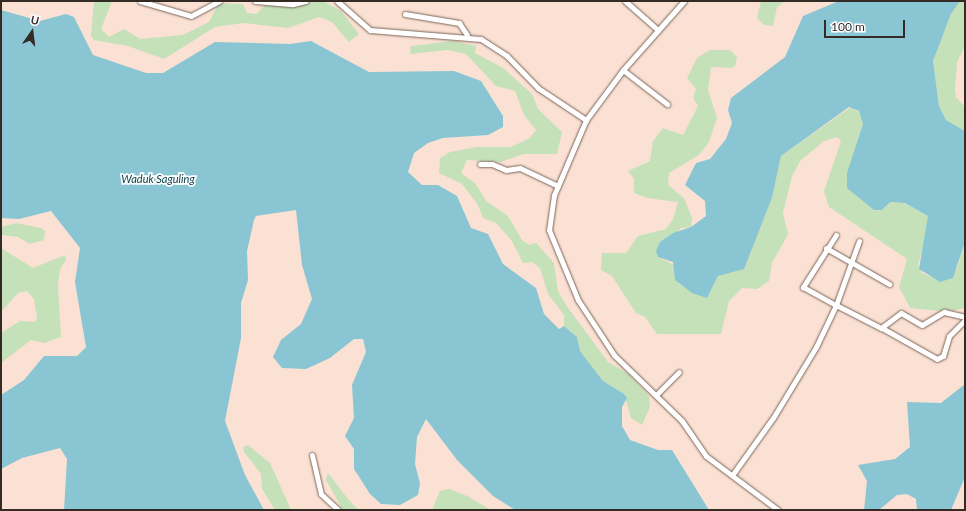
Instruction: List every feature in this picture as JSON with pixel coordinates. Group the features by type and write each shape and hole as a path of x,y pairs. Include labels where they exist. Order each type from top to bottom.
{"street":[{"path":"140,1 191,16 218,1"},
{"path":"255,1 297,4 306,1"},
{"path":"337,1 370,30 467,35 481,39 507,56 538,88 586,120"},
{"path":"625,1 658,30"},
{"path":"684,1 623,70 586,120 558,186 549,230 578,300 614,355 657,394 688,428 706,456 733,474 778,510"},
{"path":"405,14 459,23 467,35"},
{"path":"623,70 667,104"},
{"path":"480,164 492,164 506,170 520,168 558,186"},
{"path":"836,235 826,248 803,287 882,328 937,359 943,356 949,336 964,316 944,312 922,325 901,314 882,328"},
{"path":"733,474 773,418 816,348 836,305 850,261 859,241"},
{"path":"826,248 889,284"},
{"path":"657,394 678,372"},
{"path":"312,455 321,494 338,510"}],"green space":[{"path":"94,1 112,1 101,29 109,37 124,29 140,39 183,35 209,22 219,3 243,4 247,13 256,14 265,5 291,7 312,1 323,1 341,11 359,34 349,42 332,22 319,17 288,28 244,23 215,27 164,59 128,46 94,40 91,36"},
{"path":"761,1 785,1 777,7 773,26 764,25 757,18"},
{"path":"960,1 965,1 965,46 957,62 955,89 956,97 965,107 965,131 946,120 939,106 933,61 951,14"},
{"path":"453,41 476,46 475,53 503,68 532,94 538,109 562,132 557,154 524,154 501,162 467,160 461,173 476,184 486,201 508,216 522,240 529,245 536,243 554,263 558,291 566,305 608,362 627,373 649,396 650,407 642,425 631,418 624,394 603,381 580,351 577,337 564,326 564,315 548,294 540,268 532,262 523,263 512,241 496,223 483,218 478,205 462,184 439,173 440,158 450,152 476,147 511,147 530,138 536,130 524,115 515,91 496,86 466,54 448,50 410,54 411,46"},
{"path":"710,50 730,50 737,57 735,66 731,68 711,67 708,90 717,118 709,142 699,155 669,173 668,185 684,198 692,218 691,227 681,228 658,257 676,266 679,284 707,298 718,276 744,268 772,198 781,156 851,107 860,113 863,124 858,144 859,198 879,211 890,202 905,203 928,216 927,236 918,264 922,273 936,279 957,269 965,242 964,308 949,312 910,308 899,287 907,259 829,207 824,191 841,141 837,137 824,141 800,161 792,176 783,213 788,234 772,263 769,281 757,289 742,288 729,301 721,334 657,334 645,317 636,313 612,276 601,270 602,253 626,253 638,236 666,229 673,219 678,202 647,198 634,193 634,179 628,171 650,161 653,141 663,128 683,135 698,106 693,98 696,89 687,78 697,58"},
{"path":"16,223 41,228 45,231 44,240 30,244 18,237 1,235 1,227"},
{"path":"1,248 33,268 65,255 66,260 60,269 58,285 61,337 44,343 31,340 1,363 1,333 20,321 35,322 37,318 34,299 27,291 18,293 1,312"},
{"path":"248,445 270,463 291,510 275,510 262,489 261,474 244,452 243,447"},
{"path":"328,473 348,499 359,510 343,510 326,480"},
{"path":"449,489 467,496 491,510 432,510 440,491"}],"water":[{"path":"839,1 960,1 951,14 933,61 939,106 946,120 965,131 965,242 953,278 940,282 919,269 928,216 905,203 890,202 882,210 874,210 847,188 847,173 863,124 859,111 849,107 781,156 772,198 744,269 718,276 707,298 692,293 675,280 673,262 658,257 656,251 660,242 673,233 691,227 706,216 705,201 685,185 696,163 710,159 726,139 732,123 728,110 731,98 785,57 803,16"},
{"name":"Waduk Saguling","path":"1,10 40,21 66,14 74,17 93,55 146,73 163,73 215,42 290,44 311,41 369,72 454,71 481,81 503,116 503,127 488,135 443,138 428,143 414,153 408,172 422,185 438,185 457,196 471,228 488,234 503,264 536,288 544,314 559,329 564,326 577,337 580,351 603,381 624,394 627,398 622,407 622,426 630,440 658,450 672,450 709,510 515,510 493,496 457,460 426,419 417,437 415,464 420,483 418,495 400,505 381,504 370,494 354,469 354,449 345,436 354,418 352,385 366,352 363,339 354,339 330,358 306,369 282,368 273,357 281,340 301,324 312,299 302,265 296,210 256,216 254,220 247,251 248,280 241,303 241,338 225,421 245,475 264,510 64,510 67,459 60,448 22,458 1,469 1,395 24,380 44,356 77,356 86,347 75,282 80,248 51,211 19,219 1,218"},
{"path":"965,384 965,477 951,510 917,510 916,499 907,494 897,495 879,510 864,510 867,481 858,465 895,459 910,447 907,402 941,403"}]}
